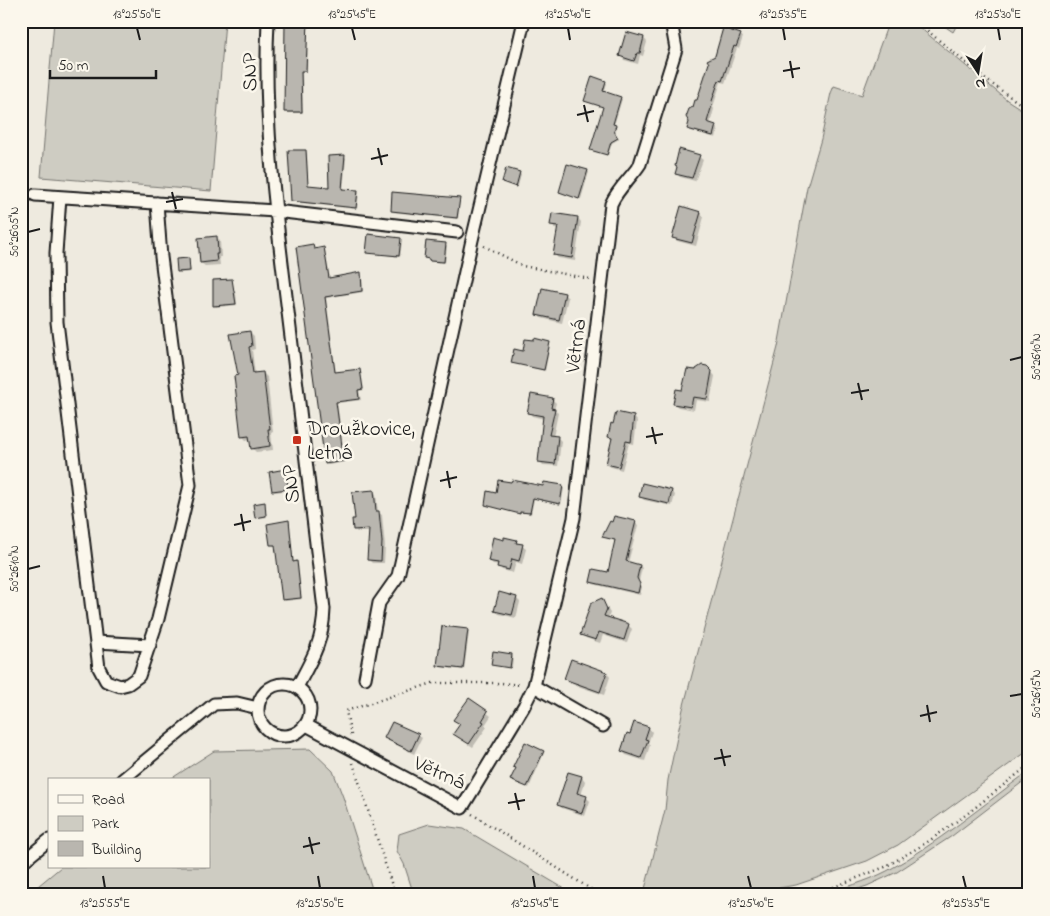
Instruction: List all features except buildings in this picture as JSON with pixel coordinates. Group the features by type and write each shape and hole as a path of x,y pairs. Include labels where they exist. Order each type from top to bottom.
{"street":[{"name":"SNP","path":"268,21 269,110 275,211 324,609 322,636 317,650 297,687"},
{"path":"365,678 379,603 398,576 472,240 524,21"},
{"name":"Větrná","path":"306,726 462,808 524,706 534,686 574,518 611,204 616,192 632,176 640,164 676,50 671,21"},
{"path":"35,195 275,211 457,232"},
{"path":"60,197 56,253 57,322 99,668 101,675 106,681 120,686 128,684 139,676 150,645 158,620 190,485 161,257 157,203"},
{"path":"96,642 150,645"},
{"path":"285,684 297,687 303,692 310,704 310,717 306,726 297,733 288,736 277,736 265,729 260,721 258,708 261,699 267,691 276,686 285,684"},
{"path":"534,686 603,726"},
{"path":"124,778 214,704 237,703 258,708"},
{"path":"21,863 48,841"}],"path":[{"path":"916,21 985,79 1029,110"},
{"path":"472,240 523,266 601,282"},
{"path":"395,895 353,766 354,750 346,711 433,683 501,683 534,686"},
{"path":"804,895 834,887 886,867 926,843 967,814 1029,765"},
{"path":"462,808 600,895"}],"green space":[{"path":"54,21 225,21 211,191 41,177"},
{"path":"889,21 911,21 1007,100 1029,114 1029,750 898,845 867,861 796,885 739,895 659,895 649,893 645,889 665,810 668,780 683,709 778,347 807,187 821,139 831,93 834,86 862,95"},
{"path":"937,21 959,21 953,32"},
{"path":"310,749 333,771 374,895 27,895 60,868 210,868 210,778 172,778 214,751"},
{"path":"1029,771 1029,777 952,836 897,872 867,886 840,895 821,895 871,878 906,860 942,836"},
{"path":"429,824 464,829 575,895 414,895 404,864 397,851 399,834"}],"place":[{"name":"Droužkovice, Letná","path":"297,440"}]}
